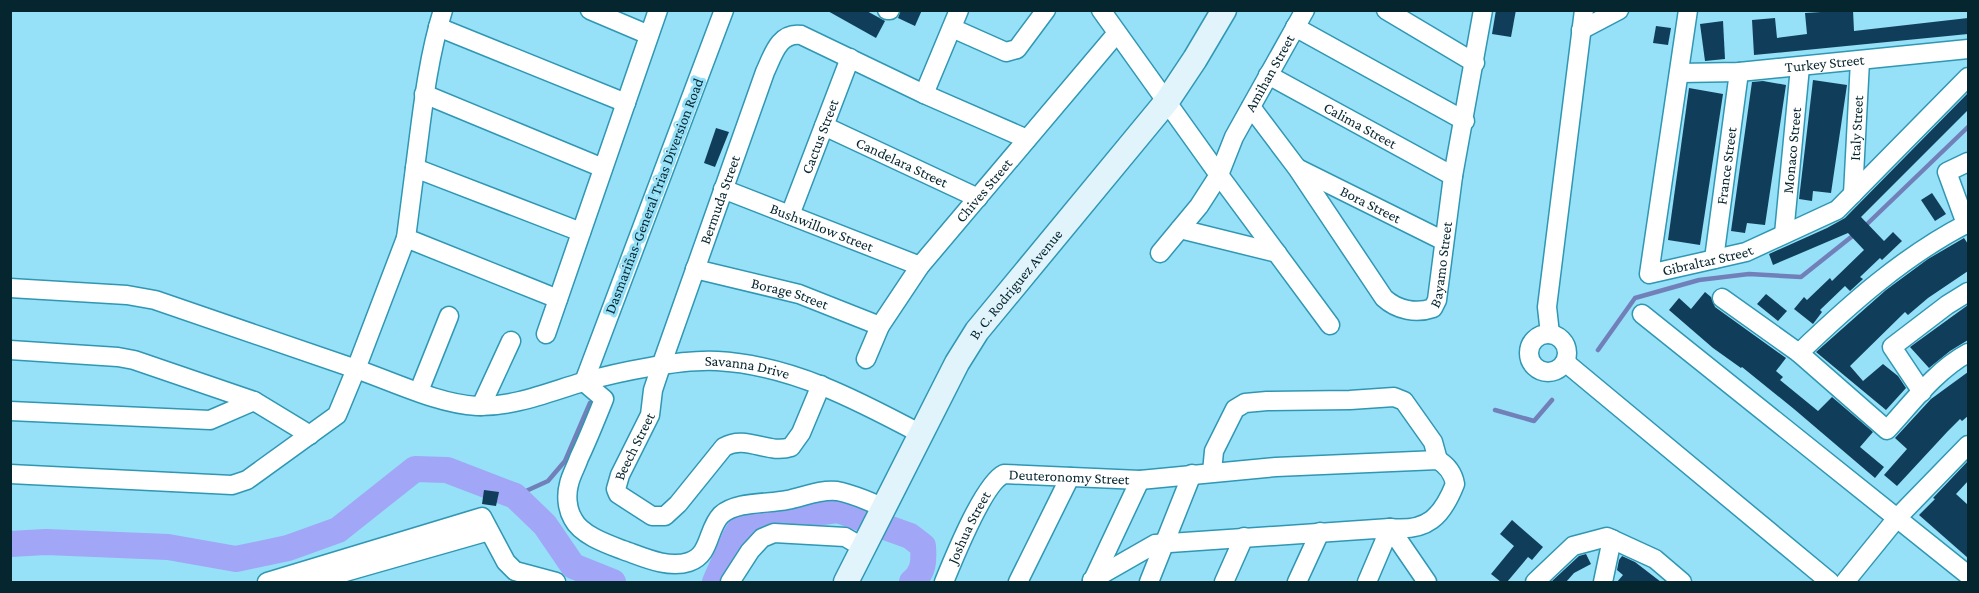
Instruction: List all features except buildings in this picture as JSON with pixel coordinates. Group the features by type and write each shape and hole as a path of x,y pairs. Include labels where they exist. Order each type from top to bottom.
{"street":[{"path":"590,10 650,35"},
{"path":"546,334 658,10"},
{"name":"Dasmariñas-General Trias Diversion Road","path":"584,382 724,10"},
{"path":"924,94 959,10"},
{"path":"952,28 1006,52 1017,49 1046,10"},
{"path":"1101,10 1330,325"},
{"name":"B. C. Rodriguez Avenue","path":"846,582 957,363 977,331 1167,101 1224,10"},
{"name":"Amihan Street","path":"1160,253 1219,175 1234,137 1305,10"},
{"path":"1386,10 1475,63"},
{"name":"Bayamo Street","path":"1251,107 1297,168 1384,298 1398,308 1416,311 1433,308 1437,300 1453,176 1465,121 1483,10"},
{"path":"1550,334 1547,306 1584,10"},
{"path":"1581,30 1619,10"},
{"name":"Gibraltar Street","path":"1688,11 1649,274 1746,252 1837,210 1968,77"},
{"path":"10,474 232,485 247,480 337,415 406,238 424,94 441,19 626,103"},
{"path":"1295,27 1465,121"},
{"name":"Bermuda Street","path":"661,366 765,72 778,45 784,37 793,33 850,58"},
{"name":"Chives Street","path":"866,359 880,327 921,266 1117,33"},
{"name":"Turkey Street","path":"1679,73 1739,72 1800,67 1968,49"},
{"path":"850,58 924,94 1028,139"},
{"name":"Cactus Street","path":"790,215 850,58"},
{"name":"Italy Street","path":"1853,194 1860,61"},
{"name":"Monaco Street","path":"1784,234 1800,67"},
{"name":"France Street","path":"1714,259 1739,72"},
{"name":"Calima Street","path":"1268,75 1453,176"},
{"path":"424,94 603,168"},
{"name":"Candelara Street","path":"824,126 978,198"},
{"path":"1799,353 1847,308 1922,251 1967,224 1947,172 1968,162"},
{"path":"415,168 581,232"},
{"name":"Bora Street","path":"1297,168 1443,241"},
{"name":"Bushwillow Street","path":"723,189 921,266"},
{"path":"1180,229 1277,253"},
{"path":"406,238 558,299"},
{"name":"Borage Street","path":"694,268 799,294 880,327"},
{"name":"Savanna Drive","path":"10,288 127,295 155,300 447,401 481,406 508,404 584,382 661,366 715,361 743,364 821,385 862,403 921,434"},
{"path":"1922,392 1892,347 1968,292"},
{"path":"1722,298 1799,353 1887,430 1922,392 1957,359 1968,353"},
{"path":"1642,314 1968,575"},
{"path":"419,391 449,316"},
{"path":"1544,334 1550,334 1561,339 1565,344 1567,356 1565,362 1556,370 1543,371 1538,369 1530,359 1530,346 1533,341 1544,334"},
{"path":"481,406 511,341"},
{"path":"10,350 134,360 254,401 310,435"},
{"path":"1565,362 1830,582"},
{"name":"Beech Street","path":"661,366 653,390 650,415 620,475 616,489 623,499 652,516 659,517 671,511 716,453 732,442 743,441 778,449 791,447 801,433 821,385"},
{"path":"584,382 604,399 569,484 567,504 573,521 588,534 612,546 655,561 678,565 692,561 704,552 716,521 724,512 749,504 786,501 822,491 836,491 856,496 883,510"},
{"path":"1092,581 1144,549 1167,542 1390,528 1416,529 1428,523 1440,511 1455,484 1453,474 1445,464 1438,460 1433,442 1404,401 1394,396 1350,400 1267,401 1245,404 1235,409 1214,451 1212,472"},
{"path":"10,411 210,420 254,401"},
{"path":"1845,582 1897,518 1968,446"},
{"name":"Deuteronomy Street","path":"1000,476 1010,474 1140,480 1276,467 1438,460"},
{"path":"1149,582 1167,542 1192,474"},
{"name":"Joshua Street","path":"944,582 961,541 992,485 1000,476"},
{"path":"1018,582 1070,477"},
{"path":"1092,581 1140,480"},
{"path":"267,582 485,524"},
{"path":"310,582 485,524"},
{"path":"485,524 506,562 515,571 556,582"},
{"path":"1367,582 1390,528"},
{"path":"1390,528 1427,582"},
{"path":"1297,582 1320,532"},
{"path":"730,582 750,551 762,538 774,533 844,537 865,547"},
{"path":"1224,582 1244,537"},
{"path":"1535,582 1573,546 1607,537 1655,559 1682,582"},
{"path":"1603,582 1612,539"}],"waterway":[{"path":"1864,227 1968,127"},
{"path":"1598,350 1635,298 1699,280 1749,274 1801,277 1855,234"},
{"path":"1495,410 1534,421 1552,400"},
{"path":"515,496 548,481 565,461 590,403"},
{"path":"10,544 46,542 168,547 236,559 288,548 338,530 415,469 447,470 515,496 545,525 573,566 613,582"},
{"path":"715,582 743,524 838,510 910,536 923,546 922,566 912,582"}]}
